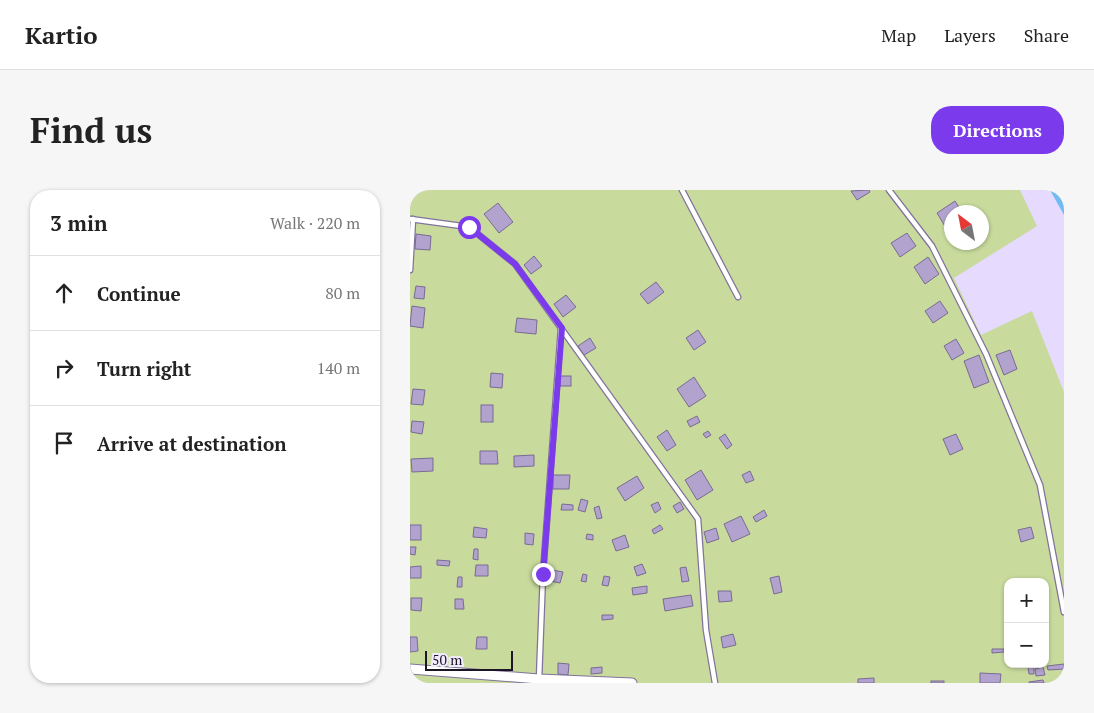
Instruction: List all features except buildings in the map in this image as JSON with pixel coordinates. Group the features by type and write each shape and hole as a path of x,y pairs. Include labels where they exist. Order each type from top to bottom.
{"street":[{"path":"410,669 539,679 632,683"}],"lane":[{"path":"682,190 738,297"},
{"path":"889,190 932,246 990,363 1040,485 1064,612"},
{"path":"410,270 411,219 469,227 515,264 698,519 706,630 715,683"},
{"path":"539,679 543,574 562,328"}],"green space":[{"path":"410,190 1020,190 1037,226 954,278 981,335 1032,311 1064,392 1064,683 410,683"}],"water":[{"path":"1050,190 1064,190 1064,215"}],"route":[{"path":"469,227 515,264 562,328 543,574"}]}
